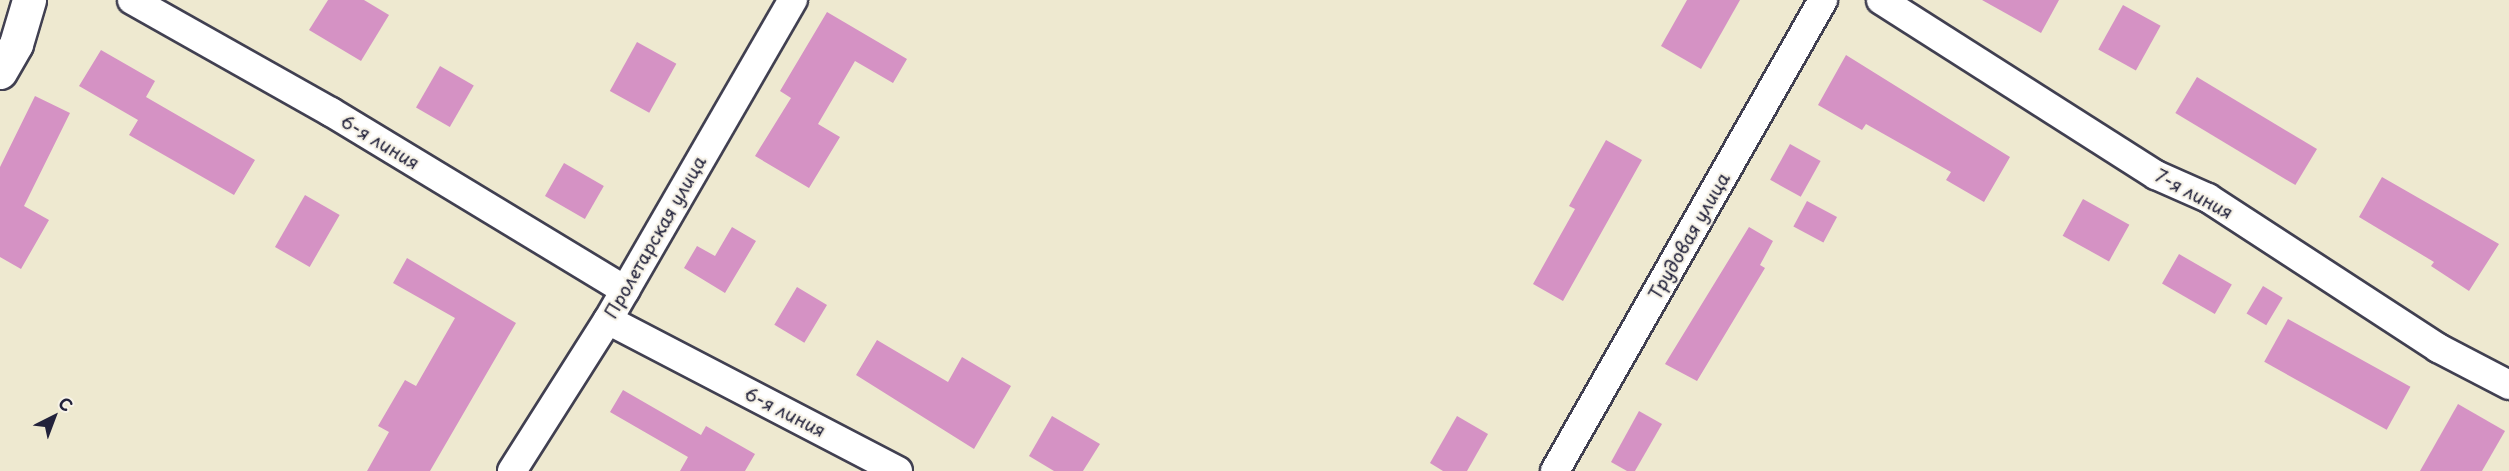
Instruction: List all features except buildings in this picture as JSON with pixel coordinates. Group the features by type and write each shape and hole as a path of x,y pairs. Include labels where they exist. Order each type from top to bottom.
{"street":[{"path":"0,72 16,44 29,0"},
{"name":"6-я линия","path":"132,0 331,112 625,290"},
{"name":"Пролетарская улица","path":"512,471 608,320 793,0"},
{"name":"Трудовая улица","path":"1555,471 1823,0"},
{"name":"7-я линия","path":"1881,0 2156,175 2208,198 2438,348 2509,385"},
{"name":"6-я линия","path":"608,320 898,471"}]}
